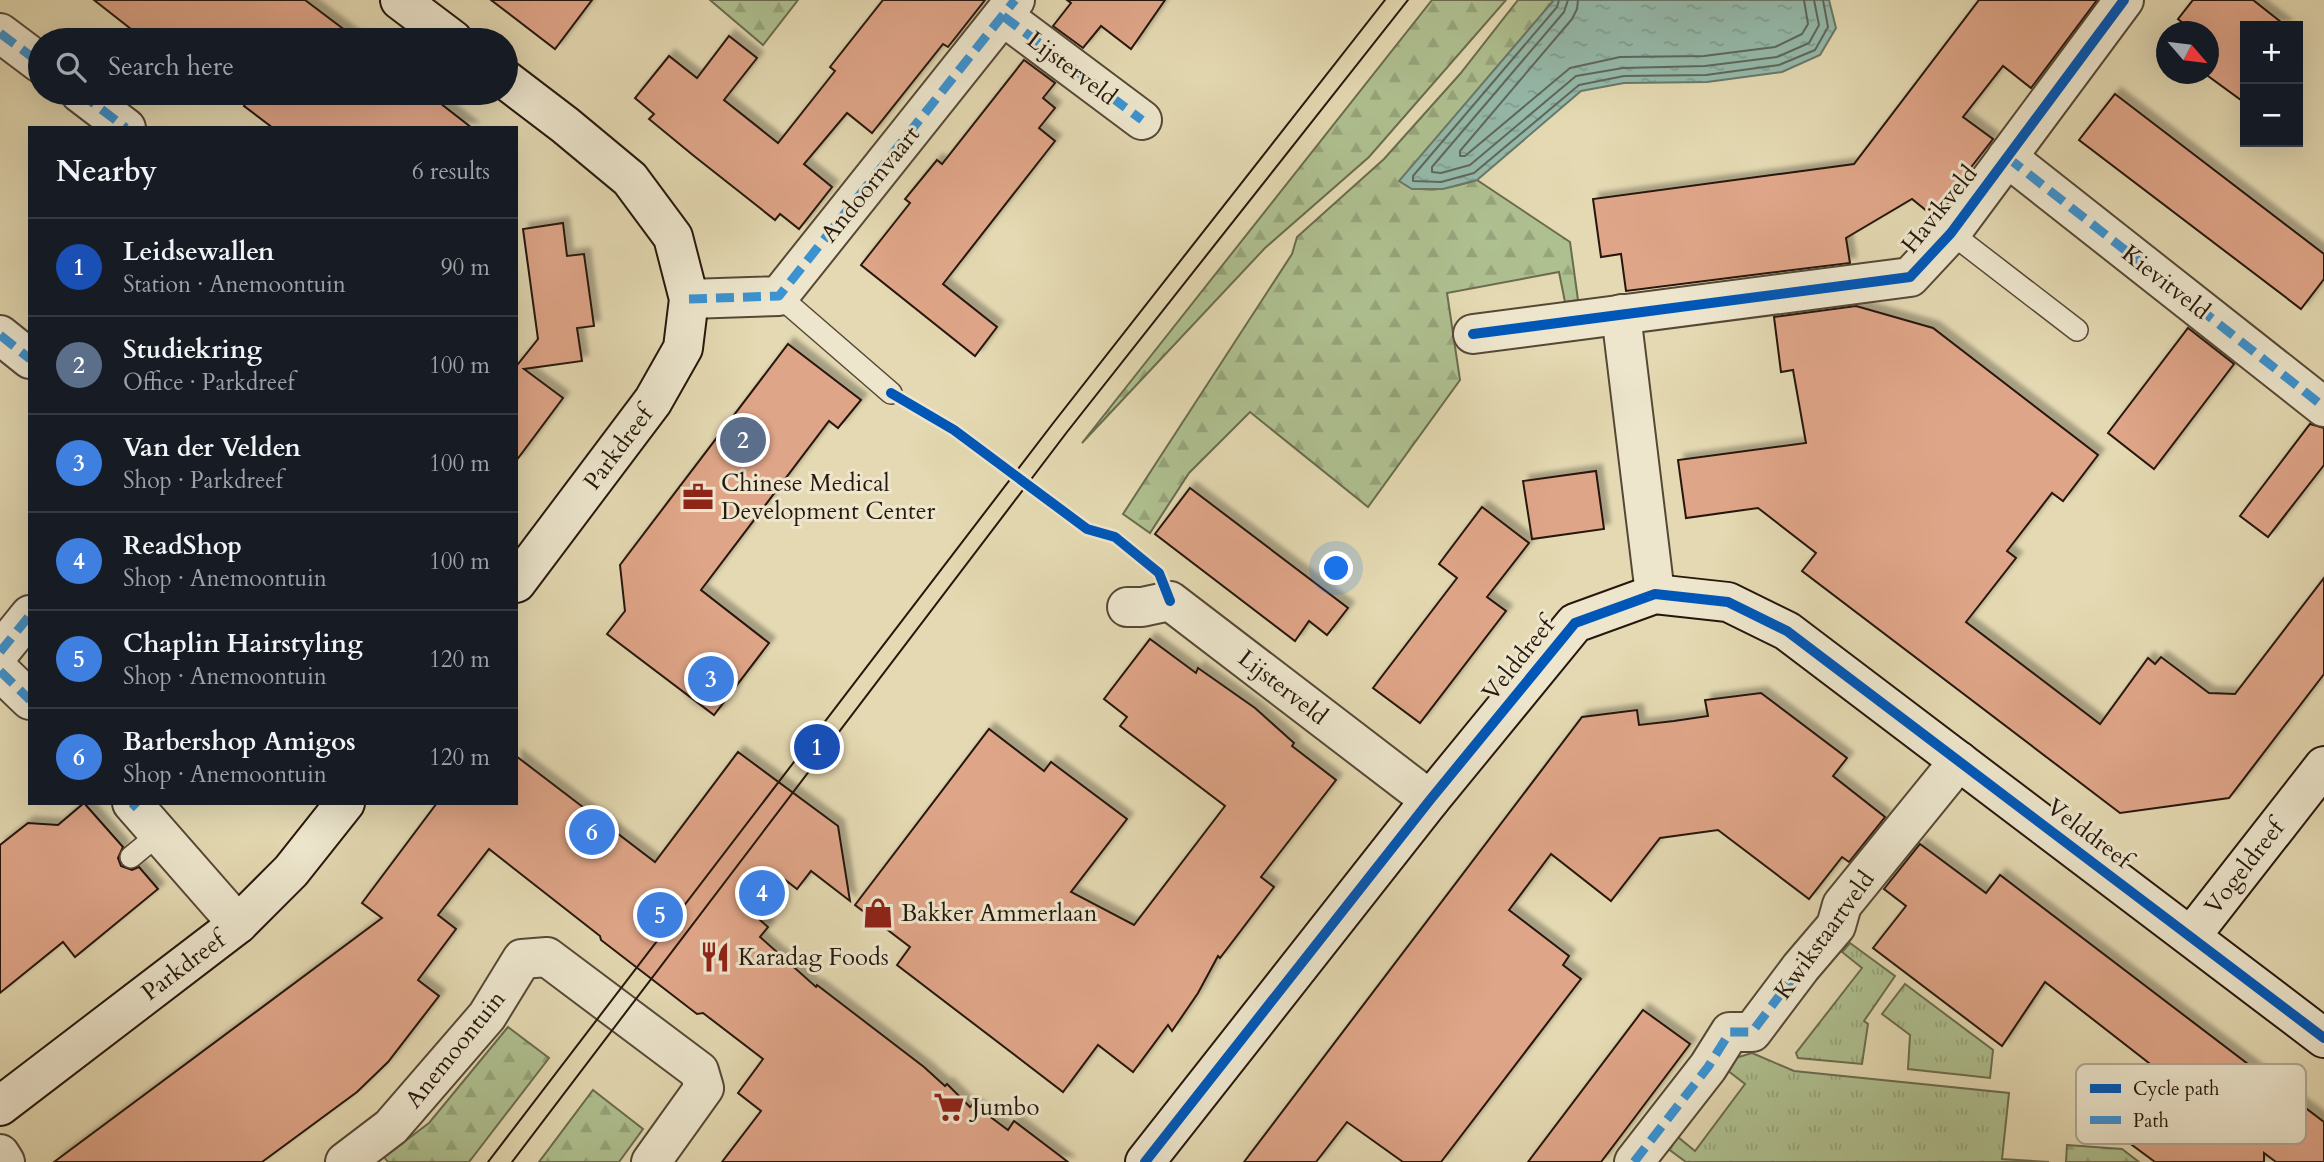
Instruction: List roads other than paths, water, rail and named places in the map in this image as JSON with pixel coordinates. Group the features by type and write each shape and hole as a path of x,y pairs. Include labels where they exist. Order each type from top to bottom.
{"street":[{"path":"400,0 437,28"},
{"name":"Havikveld","path":"1473,334 1910,277 1951,233 2124,0"},
{"name":"Lijsterveld","path":"1009,8 1142,120"},
{"name":"Andoornvaart","path":"779,296 1009,8"},
{"path":"0,33 28,54"},
{"path":"518,89 630,179 673,237 689,299 779,296"},
{"path":"96,105 123,126"},
{"name":"Kievitveld","path":"2007,158 2324,407"},
{"name":"Parkdreef","path":"518,580 653,401 682,348 689,299"},
{"path":"1621,314 1655,594"},
{"path":"0,335 28,357"},
{"name":"Velddreef","path":"1145,1162 1430,800 1574,623 1655,594 1728,602 1787,631 2324,1038"},
{"name":"Lijsterveld","path":"1127,607 1170,601 1430,800"},
{"path":"0,652 28,617"},
{"path":"0,671 28,698"},
{"name":"Kwikstaartveld","path":"1634,1162 1708,1067 1730,1032 1752,1032 1836,926 1842,905 1959,761"},
{"name":"Vogeldreef","path":"2191,936 2324,766"},
{"path":"133,805 145,846 238,923"},
{"name":"Parkdreef","path":"0,1106 238,923 291,871 343,805"},
{"name":"Anemoontuin","path":"345,1162 391,1127 486,1016 523,959 547,957 699,1071 704,1088 651,1162"},
{"path":"0,1154 5,1162"}],"lane":[{"path":"1951,233 2077,330"},
{"path":"779,296 891,393"}],"water":[{"path":"1554,0 1829,0 1836,28 1820,55 1782,72 1707,82 1624,83 1581,91 1477,180 1443,189 1412,189 1399,181"}],"tram line":[{"path":"488,1162 1054,422 1385,0"},
{"path":"512,1162 1067,432 1408,0"}],"place":[{"name":"Studiekring","path":"743,440"},
{"name":"Chinese Medical Development Center","path":"698,497"},
{"name":"Van der Velden","path":"711,679"},
{"name":"Leidsewallen","path":"817,747"},
{"name":"Barbershop Amigos","path":"592,832"},
{"name":"ReadShop","path":"762,893"},
{"name":"Bakker Ammerlaan","path":"878,913"},
{"name":"Chaplin Hairstyling","path":"660,915"},
{"name":"Karadag Foods","path":"715,957"},
{"name":"Jumbo","path":"949,1107"}]}
